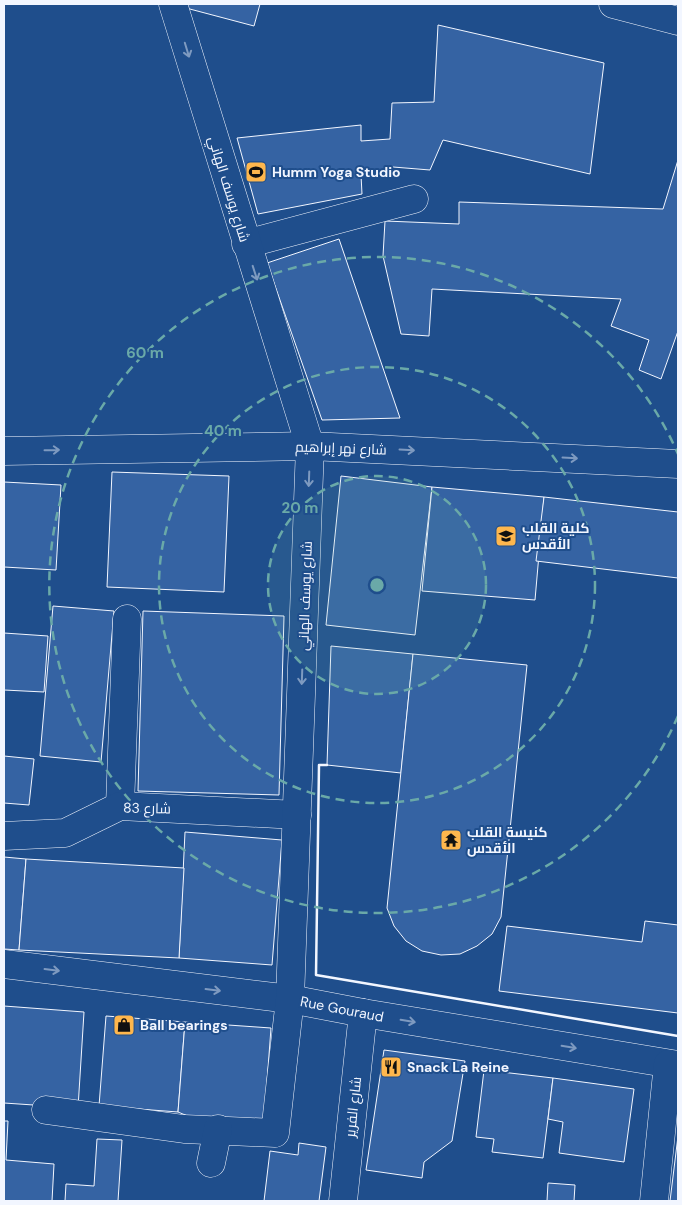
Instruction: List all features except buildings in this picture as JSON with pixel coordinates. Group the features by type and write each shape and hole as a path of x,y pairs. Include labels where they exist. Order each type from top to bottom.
{"street":[{"name":"شارع يوسف الهاني","path":"173,4 310,446 290,999 275,1133 218,1129"},
{"path":"613,4 678,21"},
{"path":"246,244 414,199"},
{"name":"شارع نهر إبراهيم","path":"4,451 310,446 677,459"},
{"path":"120,806 127,619"},
{"name":"شارع 83","path":"4,836 66,833 120,806 297,814"},
{"name":"Rue Gouraud","path":"4,964 290,999 363,1014 673,1064"},
{"name":"شارع الفرير","path":"343,1201 363,1014"},
{"path":"654,1201 673,1064"},
{"path":"46,1110 184,1129 218,1129 212,1163"}],"wall":[{"path":"327,765 319,765 316,975 678,1036"}],"place":[{"name":"Humm Yoga Studio","path":"256,172"},
{"name":"كلية القلب الأقدس","path":"506,536"},
{"name":"كنيسة القلب الأقدس","path":"451,840"},
{"name":"Ball bearings","path":"124,1025"},
{"name":"Snack La Reine","path":"391,1067"}]}
